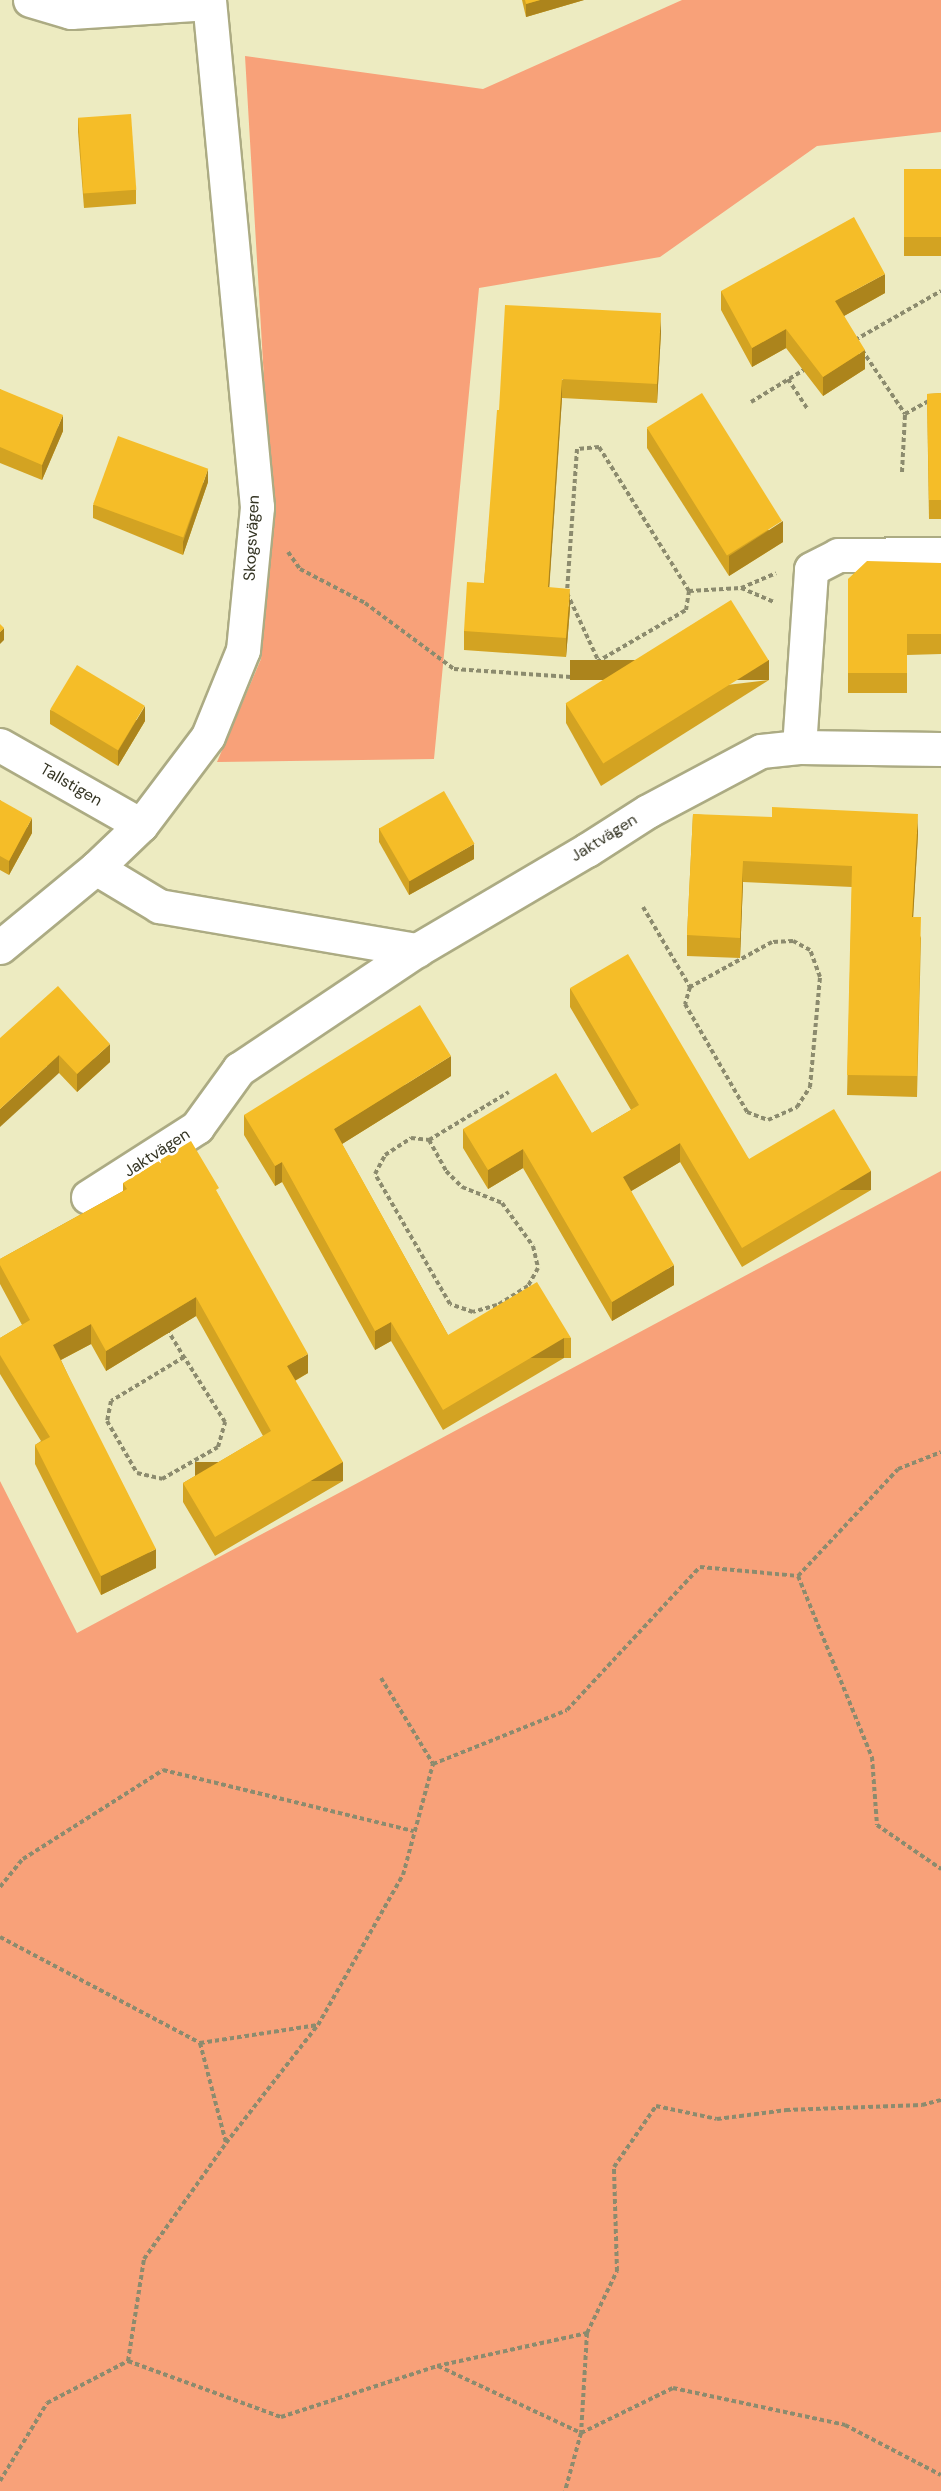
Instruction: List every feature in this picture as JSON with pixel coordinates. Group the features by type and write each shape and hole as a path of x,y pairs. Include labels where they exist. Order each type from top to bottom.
{"street":[{"path":"30,0 70,12 209,2"},
{"name":"Skogsvägen","path":"0,947 96,868 141,825 208,736 243,650 257,507 209,2"},
{"path":"799,747 811,569 838,555 941,554"},
{"name":"Tallstigen","path":"0,745 141,825"},
{"name":"Jaktvägen","path":"88,1197 197,1127 239,1070 417,950 679,794 761,751 799,747 941,749"},
{"path":"96,868 159,906 417,950"}],"path":[{"path":"846,345 941,291"},
{"path":"855,340 905,414 902,472"},
{"path":"751,402 817,362"},
{"path":"788,379 808,410"},
{"path":"905,414 932,399"},
{"path":"257,507 300,568 365,603 454,669 571,677 686,610 689,591 599,447 577,449 567,593 598,660"},
{"path":"689,591 741,588 783,605 807,606"},
{"path":"642,908 690,987 685,1004 747,1112 768,1120 797,1107 810,1087 820,977 810,950 793,941 772,942 690,987"},
{"path":"429,1140 447,1171 462,1187 502,1203 533,1246 538,1268 528,1286 498,1305 473,1312 450,1304 375,1174 385,1155 411,1138 429,1140 509,1092"},
{"path":"166,1327 225,1422 218,1447 162,1479 138,1473 107,1421 111,1401 184,1357"},
{"path":"798,1576 898,1470 941,1452"},
{"path":"433,1764 567,1710 700,1567 798,1576"},
{"path":"798,1576 872,1757 877,1825 941,1869"},
{"path":"128,2361 144,2259 226,2143 318,2025 403,1875 433,1764 381,1678"},
{"path":"0,1887 23,1858 163,1770 414,1832"},
{"path":"0,1937 200,2043 318,2025"},
{"path":"200,2043 226,2143"},
{"path":"565,2491 580,2433 587,2333 617,2271 614,2167 656,2106 717,2119 786,2110 922,2105 941,2100"},
{"path":"0,2481 47,2403 128,2361 281,2418 437,2366 587,2333"},
{"path":"437,2366 580,2433"},
{"path":"580,2433 673,2388 845,2425 941,2475"}],"shaded area":[{"path":"682,0 941,0 941,132 817,146 660,257 479,288 434,759 217,762 261,659 271,498 245,56 483,89"},
{"path":"941,1171 941,2491 0,2491 0,1481 77,1633"}],"building":[{"path":"525,0 540,0 526,4"},
{"path":"131,114 136,190 83,194 78,118"},
{"path":"904,169 941,169 941,237 904,237"},
{"path":"854,217 885,274 835,301 865,350 823,377 786,329 752,348 721,291"},
{"path":"505,305 661,313 657,384 562,379 548,587 570,589 566,638 464,631 467,582 484,583 497,410 499,410"},
{"path":"0,389 63,415 42,465 0,447"},
{"path":"702,393 782,521 727,556 647,427"},
{"path":"941,393 941,500 929,500 927,394"},
{"path":"118,436 208,469 183,537 93,505"},
{"path":"867,561 941,563 941,634 907,634 907,673 848,673 848,579"},
{"path":"731,600 769,660 603,764 566,703"},
{"path":"77,665 145,706 118,750 50,710"},
{"path":"444,791 475,844 410,881 379,828"},
{"path":"0,800 32,818 9,861 0,856"},
{"path":"772,807 918,814 912,917 921,917 917,1076 847,1075 852,866 743,861 740,938 687,935 693,814 772,817"},
{"path":"628,954 749,1159 834,1109 871,1171 742,1248 680,1143 623,1177 674,1265 612,1302 523,1149 488,1170 463,1129 556,1073 592,1133 639,1105 570,988"},
{"path":"58,986 110,1044 77,1074 59,1055 0,1109 0,1038"},
{"path":"420,1005 451,1056 334,1129 448,1335 537,1282 571,1338 564,1338 443,1410 391,1322 375,1331 282,1162 275,1166 244,1115"},
{"path":"191,1141 219,1188 216,1190 308,1354 287,1366 343,1462 215,1537 183,1483 271,1431 196,1297 106,1351 91,1324 53,1345 156,1549 101,1576 35,1445 50,1437 0,1355 0,1338 30,1320 0,1265 0,1259 127,1189 123,1183"}]}
